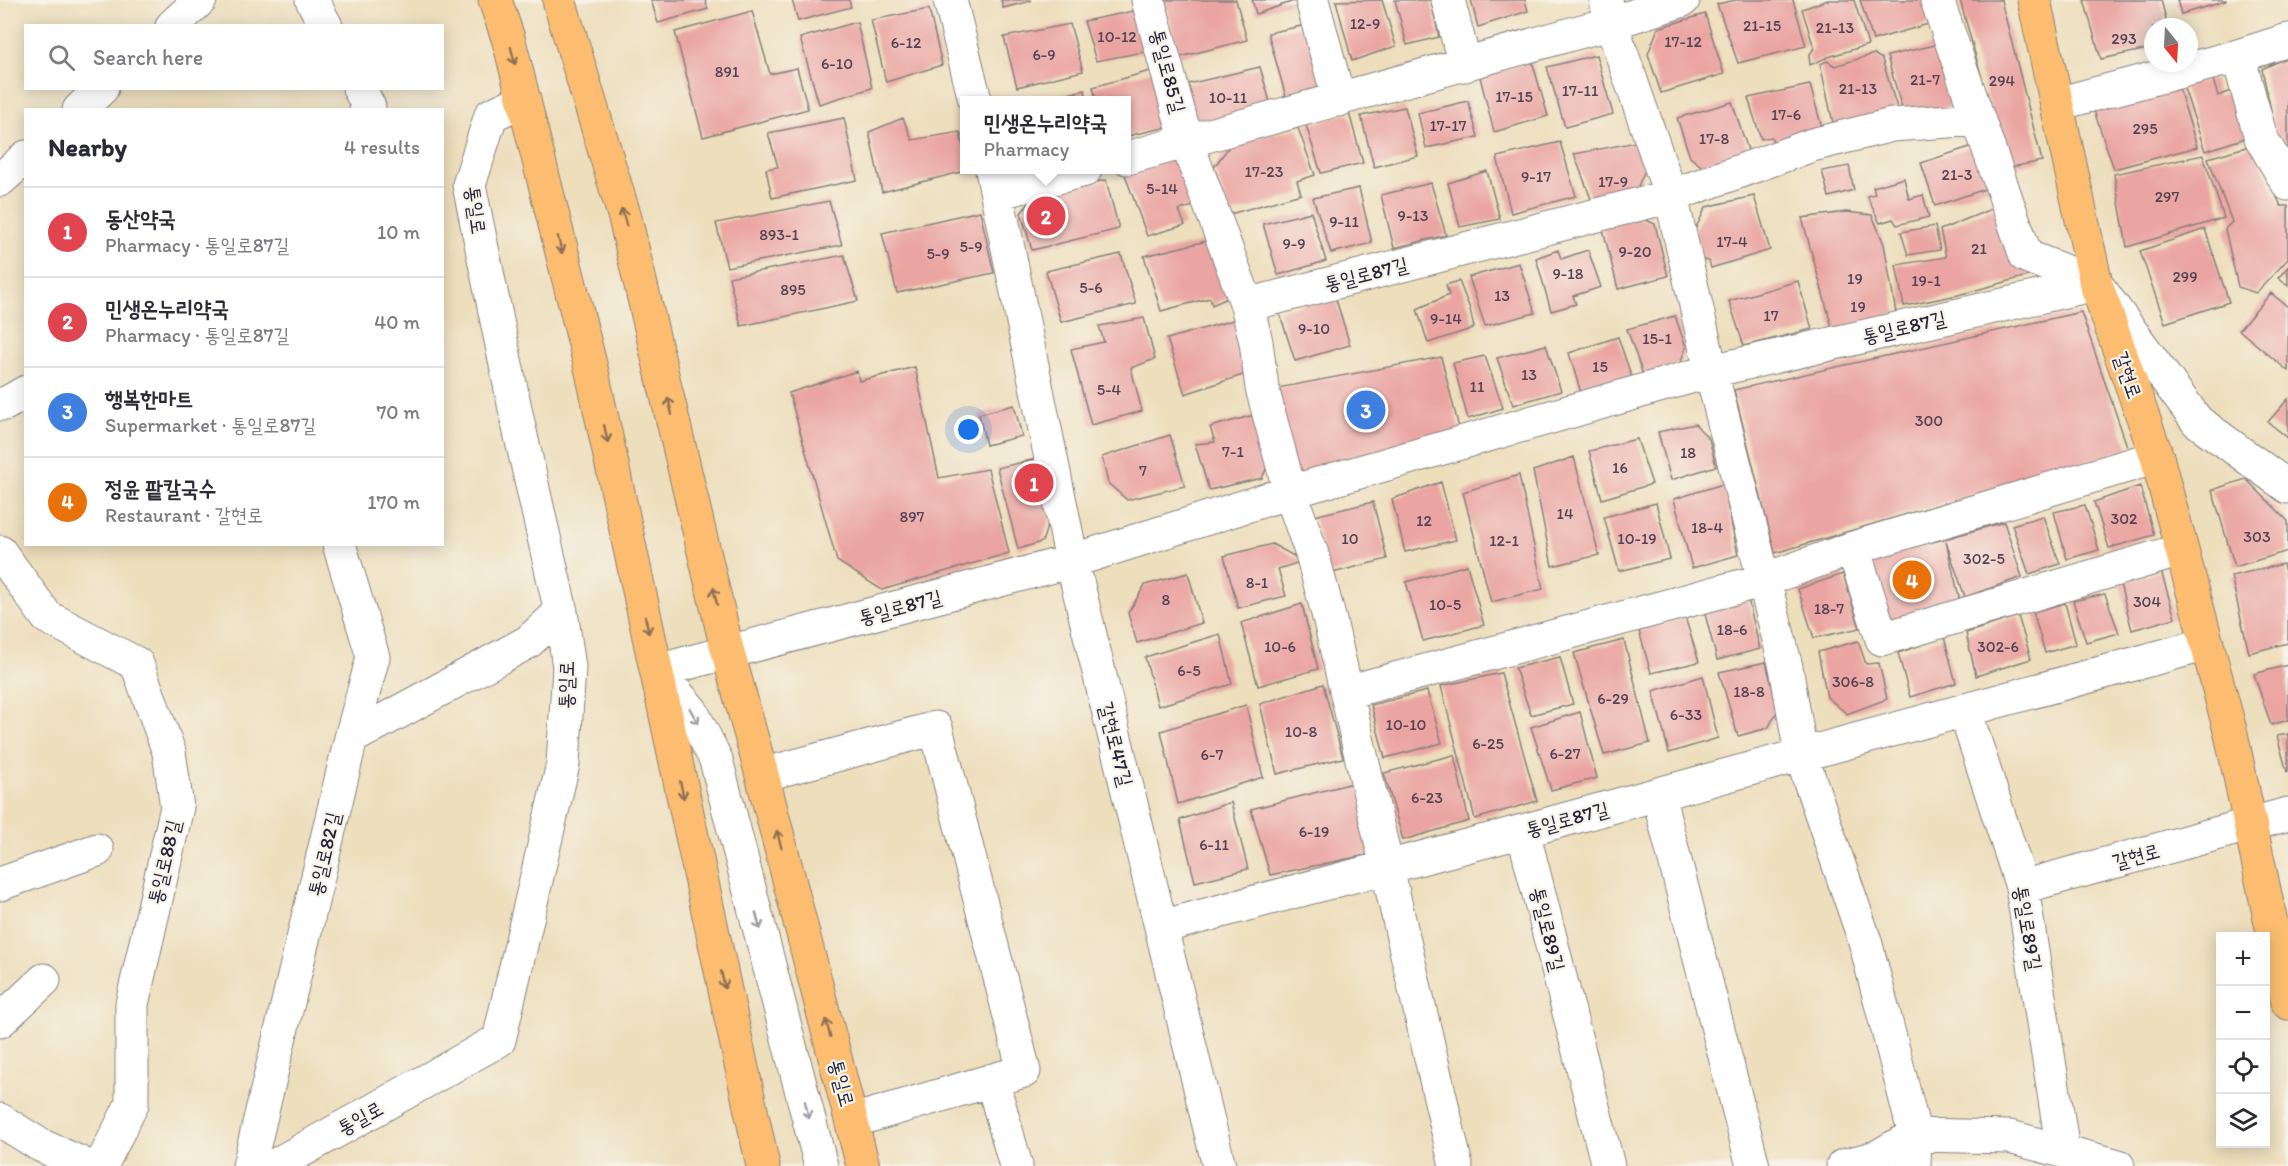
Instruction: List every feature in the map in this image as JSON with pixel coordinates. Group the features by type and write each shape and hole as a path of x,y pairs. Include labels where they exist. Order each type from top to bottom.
{"main road":[{"path":"495,0 509,41 592,372 763,1166"},
{"name":"통일로","path":"559,0 625,218 728,653 762,775 863,1166"},
{"name":"갈현로","path":"2034,0 2096,284 2157,457 2231,734 2288,1003"}],"street":[{"path":"174,24 200,0"},
{"path":"312,0 325,24"},
{"path":"950,0 974,96"},
{"name":"통일로85길","path":"1148,0 1187,142 1247,305"},
{"path":"1312,0 1339,100"},
{"path":"1448,0 1465,65"},
{"path":"1131,157 1465,65 1608,12 1683,0"},
{"path":"1937,0 2026,256 2096,284 2197,421 2288,487"},
{"path":"1608,12 1671,196 1711,371 1786,667 1801,755 1865,941 1915,1150"},
{"path":"2057,104 2238,56 2288,40"},
{"path":"2238,56 2261,138 2288,184"},
{"path":"81,108 100,90"},
{"path":"360,90 368,108"},
{"name":"통일로","path":"274,1166 499,1040 563,764 569,667 561,612 518,423 469,185 491,116 524,100"},
{"name":"통일로87길","path":"1247,305 1671,196 1812,145 1892,124 1978,119"},
{"path":"0,180 24,159"},
{"path":"1052,174 995,181 1072,561"},
{"name":"통일로87길","path":"657,671 1072,561 1290,492 1711,371 2096,284"},
{"path":"1247,305 1256,342 1262,388 1290,492 1313,557 1347,693 1456,1166"},
{"path":"0,404 24,393"},
{"path":"1347,693 1764,580 1853,548 2157,457"},
{"name":"통일로82길","path":"249,1166 372,657 340,546"},
{"path":"1853,548 1882,639 2181,550"},
{"name":"통일로88길","path":"0,552 47,617 137,664 169,753 177,807 132,1004 132,1104 101,1166"},
{"name":"갈현로47길","path":"1072,561 1161,927"},
{"path":"351,738 528,642 561,612"},
{"path":"1801,755 2207,644"},
{"path":"657,671 691,710 716,760 821,1166"},
{"name":"통일로89길","path":"1965,711 2022,887 2063,1151"},
{"name":"통일로","path":"762,775 936,728 1024,1071 852,1121"},
{"name":"통일로87길","path":"1161,927 1801,755"},
{"path":"1658,794 1753,1166"},
{"name":"갈현로","path":"2022,887 2288,814"},
{"name":"통일로89길","path":"1523,831 1608,1166"},
{"path":"0,884 97,850"},
{"path":"1161,927 1219,1166"},
{"path":"0,1021 44,980"},
{"path":"992,1080 1016,1166"},
{"path":"0,1120 33,1156 87,1166"},
{"path":"1843,1166 1915,1150 2010,1137 2118,1166"}],"building":[{"path":"651,0 705,0 708,9 658,23"},
{"path":"792,0 849,0 851,7 798,21"},
{"path":"1001,0 1031,0 1031,1 1003,8"},
{"path":"1165,0 1236,0 1247,40 1180,57"},
{"path":"1252,0 1297,0 1256,14"},
{"path":"1382,0 1396,46 1352,61 1336,1"},
{"path":"1395,0 1431,0 1439,37 1407,45"},
{"path":"1471,0 1525,0 1528,11 1478,27"},
{"path":"1736,0 1793,0 1806,46 1738,63 1717,4"},
{"path":"1828,0 1854,0 1868,45 1810,65 1809,56 1814,48 1802,9"},
{"path":"1860,0 1925,0 1932,23 1873,40"},
{"path":"1960,0 2001,0 2042,161 2007,168"},
{"path":"2084,0 2161,0 2166,18 2144,18 2144,50 2101,59"},
{"path":"2177,0 2226,0 2226,1 2181,14"},
{"path":"929,9 942,65 886,82 871,20"},
{"path":"1139,10 1149,51 1096,61 1084,21"},
{"path":"752,11 770,74 797,68 808,109 703,137 675,32"},
{"path":"1705,14 1724,74 1661,93 1648,54 1658,28"},
{"path":"857,22 872,88 819,104 800,38"},
{"path":"1070,24 1083,71 1017,87 1004,37"},
{"path":"1311,24 1328,86 1286,97 1268,33"},
{"path":"1944,43 1964,102 1905,119 1887,56"},
{"path":"1874,54 1882,59 1898,111 1834,127 1820,64 1827,61 1835,66"},
{"path":"1596,55 1613,114 1565,127 1547,67"},
{"path":"2288,57 2288,161 2277,138 2262,69"},
{"path":"1532,61 1548,116 1494,132 1480,77"},
{"path":"1260,67 1272,109 1198,128 1184,85"},
{"path":"1154,70 1168,127 1131,135 1131,96 1095,96 1093,87"},
{"path":"2213,80 2218,96 2237,89 2255,135 2205,151 2183,85"},
{"path":"2177,82 2197,147 2114,169 2093,108"},
{"path":"1810,85 1823,131 1776,146 1771,137 1761,139 1748,98"},
{"path":"1085,90 1086,96 1060,96"},
{"path":"1468,101 1478,137 1426,148 1418,113"},
{"path":"1732,102 1751,159 1706,170 1690,157 1677,118"},
{"path":"1405,107 1418,156 1374,167 1361,116"},
{"path":"1349,113 1363,163 1321,173 1306,125"},
{"path":"844,118 857,180 772,198 766,169 778,167 768,133"},
{"path":"903,118 912,140 960,132 960,172 882,192 869,132"},
{"path":"1298,128 1315,175 1297,181 1301,194 1230,214 1214,167 1231,144"},
{"path":"1560,142 1576,196 1511,213 1497,157"},
{"path":"1636,142 1645,170 1636,191 1593,204 1574,154"},
{"path":"1979,144 1994,186 1935,206 1921,163"},
{"path":"2253,145 2281,206 2288,206 2288,259 2256,293 2238,287 2225,229 2232,222 2208,158"},
{"path":"2203,155 2224,218 2127,247 2114,174"},
{"path":"1170,159 1189,171 1201,204 1179,210 1185,225 1147,236 1125,174 1131,174 1131,170"},
{"path":"1849,166 1854,190 1829,197 1822,171"},
{"path":"1487,171 1500,219 1460,227 1448,183"},
{"path":"1904,178 1909,199 1923,195 1929,217 1897,225 1893,219 1880,223 1867,196 1875,194 1873,187"},
{"path":"1106,180 1119,229 1032,250 1021,213 1034,197"},
{"path":"1431,183 1446,235 1394,248 1381,195"},
{"path":"1359,188 1372,243 1331,253 1313,198"},
{"path":"1754,196 1770,250 1711,268 1709,261 1701,259 1694,232 1706,207"},
{"path":"829,201 842,245 727,267 716,223"},
{"path":"1996,207 2031,275 1958,295 1904,306 1896,265 1946,257 1940,230"},
{"path":"980,211 994,273 897,293 882,233"},
{"path":"1311,212 1326,261 1278,275 1263,224"},
{"path":"1846,212 1872,215 1884,244 1896,313 1834,334 1802,218"},
{"path":"1637,216 1655,224 1668,276 1618,289 1602,225"},
{"path":"1935,226 1940,250 1908,255 1901,232"},
{"path":"2205,229 2229,302 2165,323 2140,251"},
{"path":"1211,240 1230,297 1212,305 1210,298 1161,311 1144,256"},
{"path":"1558,250 1561,259 1588,250 1601,287 1573,296 1576,304 1551,311 1536,258"},
{"path":"1121,254 1136,304 1061,322 1046,271"},
{"path":"844,255 858,301 741,326 729,277"},
{"path":"1519,263 1535,313 1485,326 1469,277"},
{"path":"2288,267 2288,286 2278,278"},
{"path":"1459,281 1470,309 1474,328 1428,343 1417,309 1449,295 1446,285"},
{"path":"1798,281 1812,329 1744,346 1729,301"},
{"path":"2271,293 2288,307 2288,371 2239,330"},
{"path":"1335,296 1350,345 1295,361 1279,311"},
{"path":"2081,312 2128,449 1775,553 1734,390"},
{"path":"1675,316 1686,347 1680,364 1643,375 1627,329"},
{"path":"1144,318 1155,359 1131,368 1142,411 1091,425 1071,349 1104,342 1099,326"},
{"path":"1237,319 1252,372 1185,394 1167,339"},
{"path":"1618,337 1632,378 1581,393 1569,353"},
{"path":"1546,345 1561,391 1513,405 1497,358"},
{"path":"1485,356 1503,408 1468,419 1453,363"},
{"path":"1441,357 1460,432 1294,480 1272,389"},
{"path":"915,367 939,478 988,469 1009,553 882,590 837,561 789,393 857,371 859,381"},
{"path":"2288,399 2288,438 2268,422"},
{"path":"1014,405 1022,436 986,445 979,414"},
{"path":"1258,414 1271,458 1262,478 1209,490 1195,444 1215,442 1210,427"},
{"path":"1695,424 1709,439 1716,466 1671,480 1658,432"},
{"path":"1170,435 1185,486 1127,500 1108,483 1102,457"},
{"path":"1637,439 1652,484 1602,499 1589,451"},
{"path":"1574,457 1599,555 1552,566 1533,471"},
{"path":"1036,459 1050,518 1042,542 1018,549 997,468"},
{"path":"1519,475 1543,589 1491,602 1463,492"},
{"path":"2246,479 2288,521 2288,551 2235,567 2212,490"},
{"path":"1441,482 1456,540 1405,552 1392,499"},
{"path":"1723,484 1738,555 1692,568 1674,499"},
{"path":"2140,486 2154,535 2109,548 2094,502"},
{"path":"1373,502 1387,559 1328,574 1314,516"},
{"path":"1656,503 1670,559 1619,571 1604,517"},
{"path":"2085,505 2099,550 2067,559 2054,512"},
{"path":"2043,516 2060,564 2029,574 2012,525"},
{"path":"2004,522 2022,577 1965,597 1946,542 1960,601 1886,629 1863,558 1945,539"},
{"path":"1272,544 1303,561 1278,569 1286,596 1238,608 1224,556"},
{"path":"2283,564 2288,583 2288,643 2249,653 2231,576"},
{"path":"1467,565 1484,625 1423,641 1406,582"},
{"path":"2161,571 2175,618 2132,630 2120,584"},
{"path":"1188,573 1202,623 1137,643 1128,613 1145,585"},
{"path":"1843,574 1860,628 1814,638 1798,589"},
{"path":"2105,594 2119,633 2086,642 2073,601"},
{"path":"1748,599 1760,649 1717,660 1704,610"},
{"path":"2065,603 2076,644 2045,653 2033,612"},
{"path":"1302,604 1318,669 1258,686 1241,623"},
{"path":"2018,616 2031,659 1976,676 1966,633"},
{"path":"1685,617 1699,662 1651,673 1639,631"},
{"path":"1220,634 1232,684 1158,706 1145,657"},
{"path":"1944,637 1956,683 1910,697 1898,653"},
{"path":"1624,640 1650,743 1604,755 1574,653"},
{"path":"1858,641 1866,664 1879,663 1887,699 1847,714 1827,697 1818,652"},
{"path":"1560,657 1573,704 1531,715 1515,668"},
{"path":"1766,662 1778,710 1768,728 1738,736 1719,672"},
{"path":"2288,665 2288,720 2271,725 2254,674"},
{"path":"1501,673 1537,801 1475,819 1441,686"},
{"path":"1703,676 1718,738 1669,753 1653,691"},
{"path":"1323,684 1343,758 1277,774 1260,704"},
{"path":"1427,691 1442,743 1385,758 1371,705"},
{"path":"1246,705 1263,777 1178,804 1161,731"},
{"path":"1580,712 1597,778 1551,790 1531,727"},
{"path":"2288,734 2288,772 2287,772 2277,736"},
{"path":"1454,755 1469,821 1403,840 1384,773"},
{"path":"1357,782 1376,853 1270,875 1251,809"},
{"path":"1231,802 1248,869 1195,882 1180,820"}],"place":[{"name":"민생온누리약국","path":"1046,216"},
{"name":"행복한마트","path":"1366,410"},
{"name":"동산약국","path":"1034,483"},
{"name":"정윤 팥칼국수","path":"1912,580"}]}
